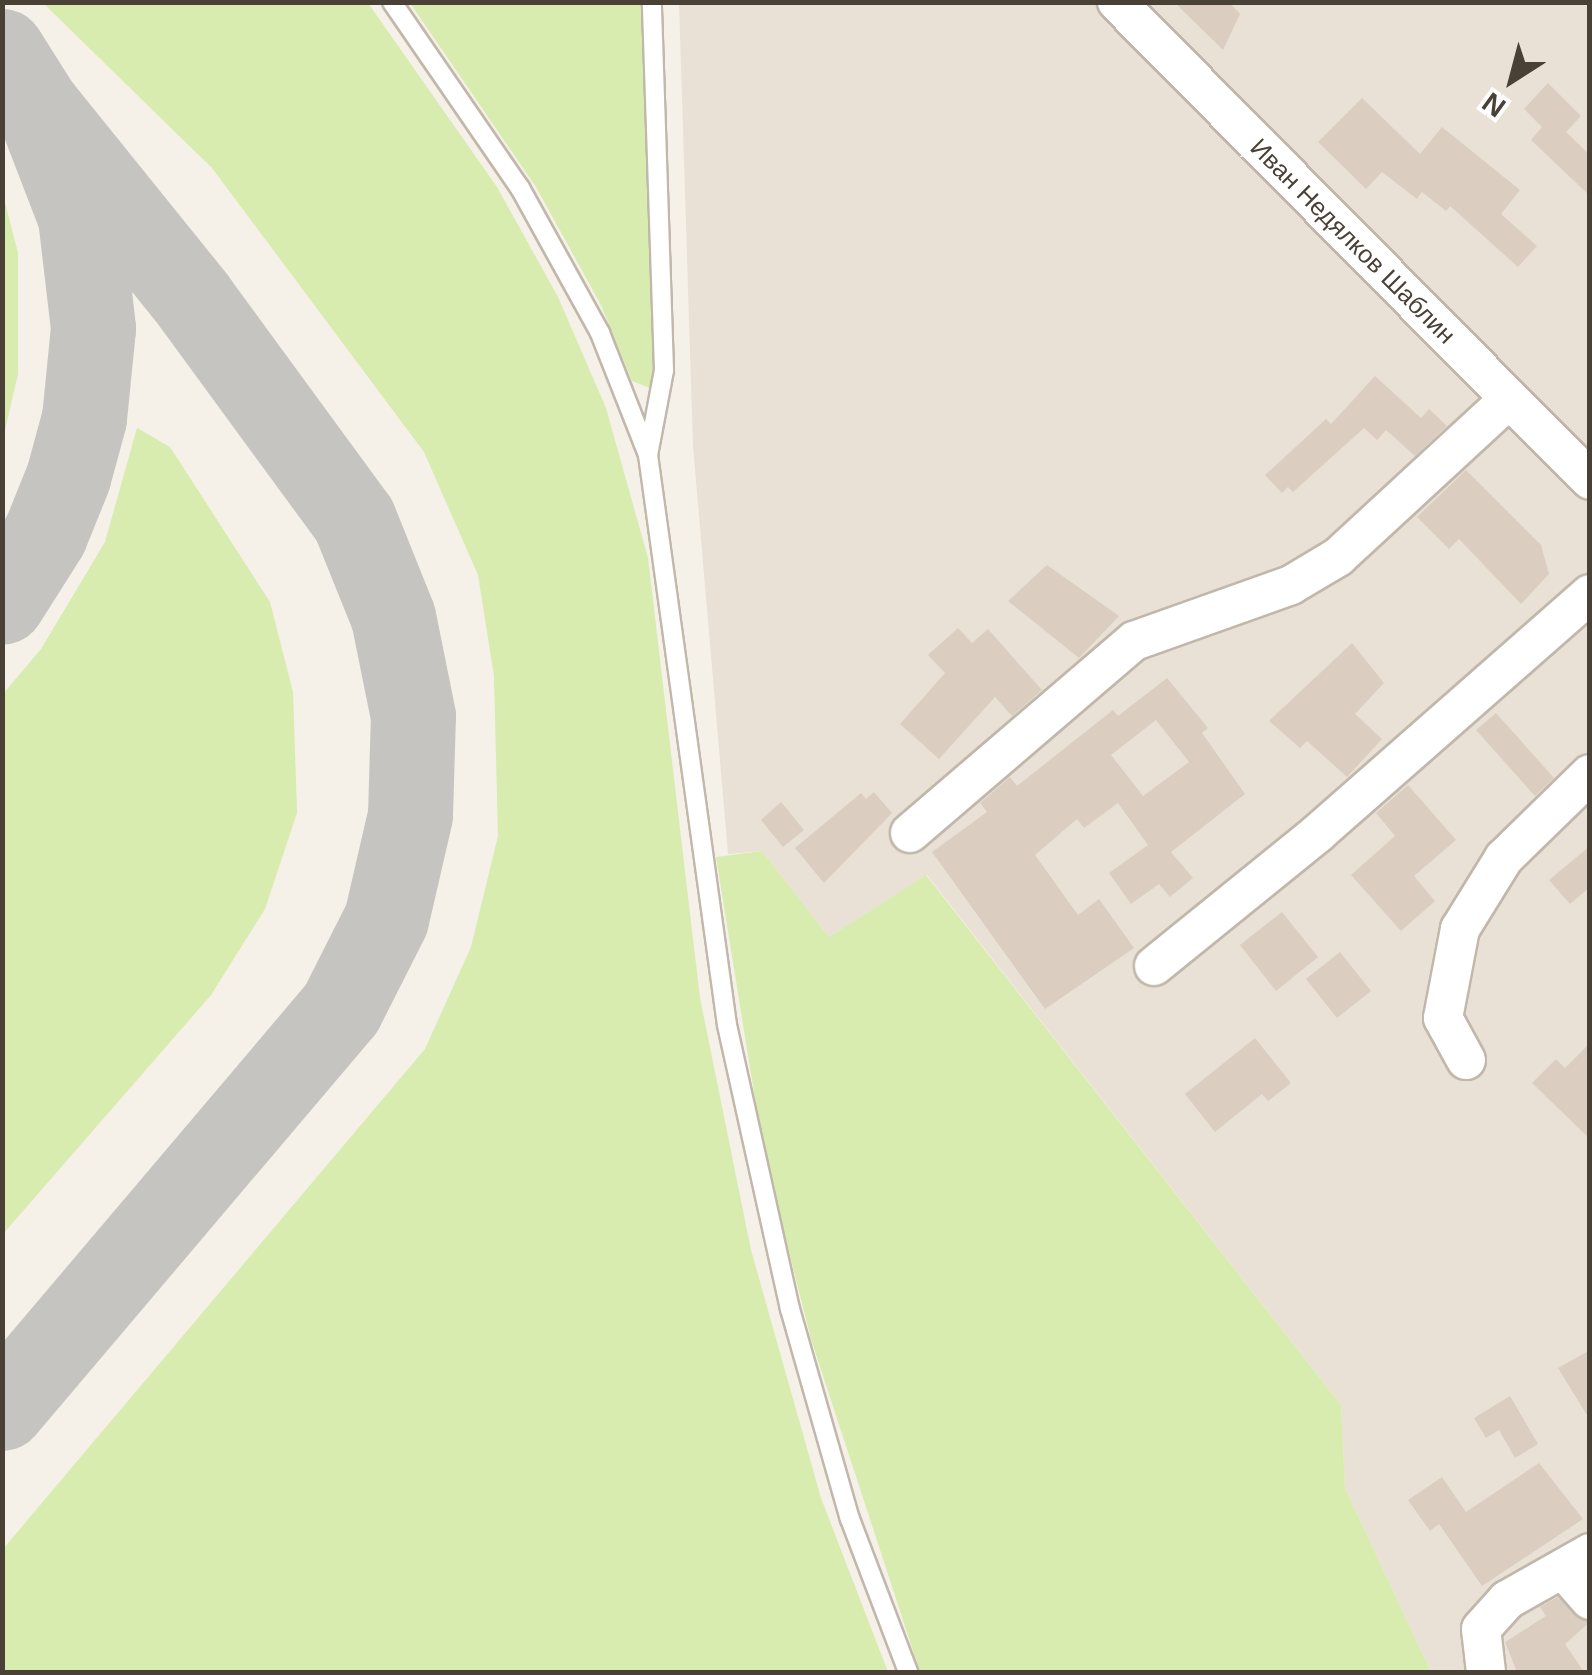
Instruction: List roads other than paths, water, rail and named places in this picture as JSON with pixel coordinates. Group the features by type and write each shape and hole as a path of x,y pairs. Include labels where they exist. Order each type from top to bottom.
{"street":[{"name":"Иван Недялков Шаблин","path":"1117,2 1590,480"},
{"path":"910,833 1134,641 1291,585 1338,557 1509,399"},
{"path":"1154,966 1318,834 1590,594"},
{"path":"1466,1060 1443,1018 1460,929 1504,858 1590,774"},
{"path":"1486,1672 1480,1629 1508,1600 1576,1561 1590,1600"}],"lane":[{"path":"392,2 520,188 600,333 648,454 727,1025 790,1309 850,1519 908,1672"},
{"path":"648,454 664,370 652,2"}]}
